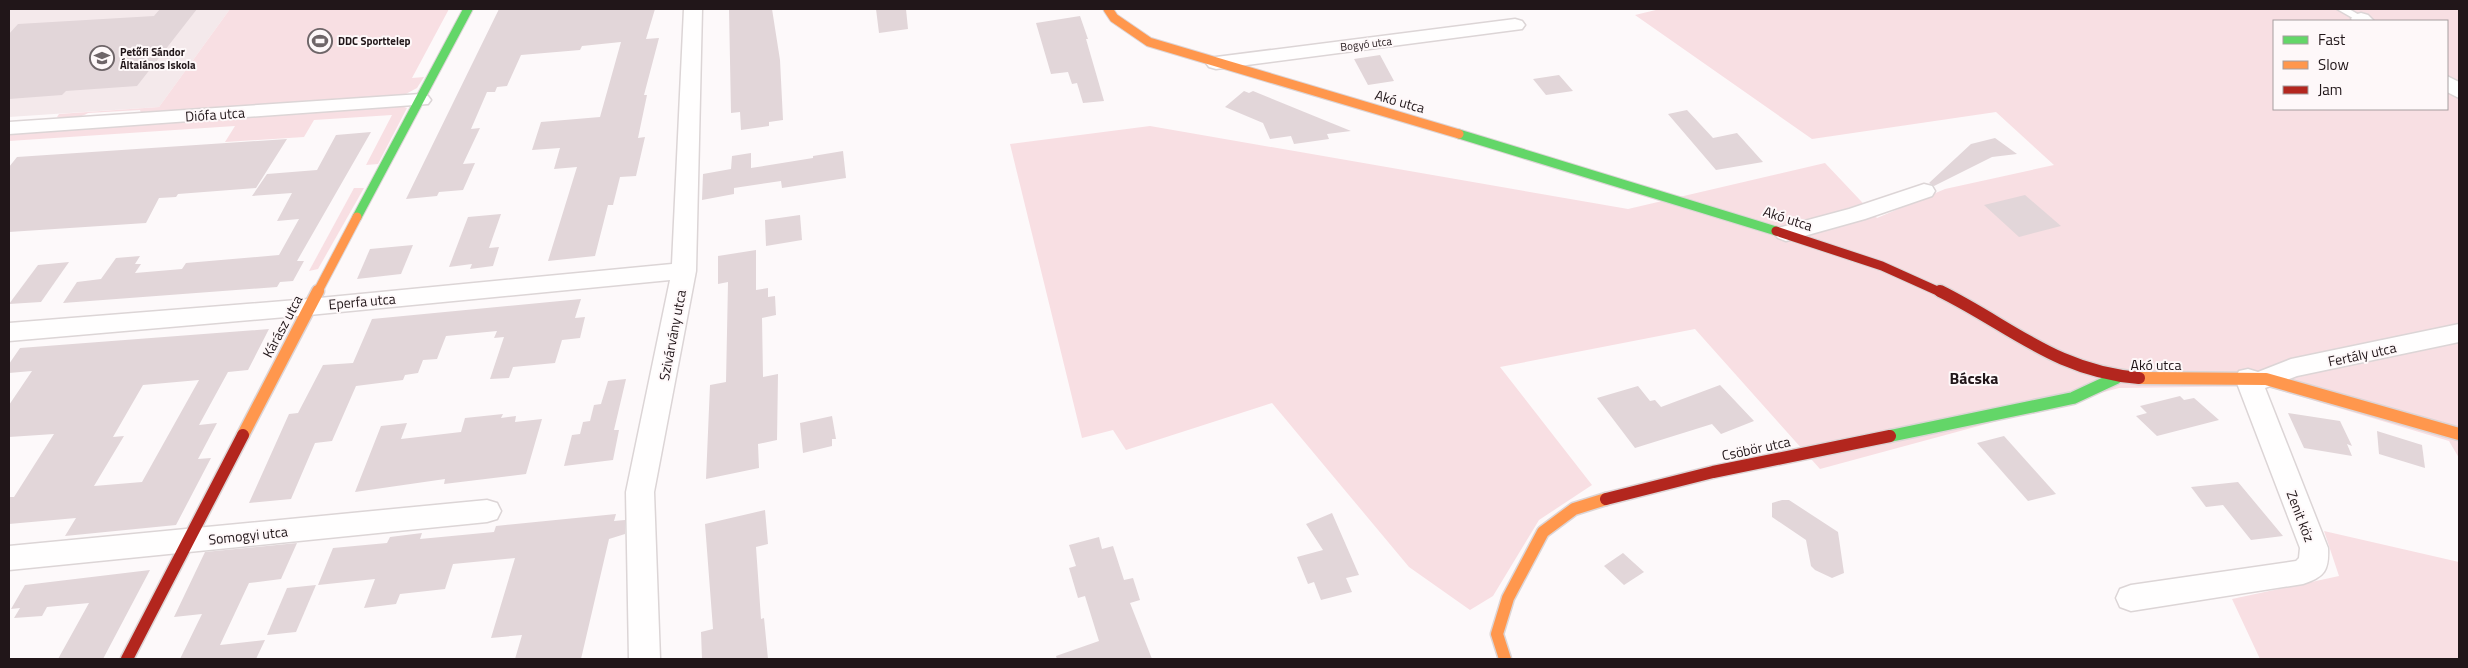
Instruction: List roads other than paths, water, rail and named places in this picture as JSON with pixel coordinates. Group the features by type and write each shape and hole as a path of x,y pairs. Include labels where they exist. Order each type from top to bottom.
{"street":[{"name":"Kárász utca","path":"127,659 309,306 422,100 468,9"},
{"name":"Szivárvány utca","path":"645,659 640,492 684,271 693,9"},
{"name":"Akó utca","path":"1108,9 1114,18 1149,42 1622,182 1864,259 1942,292 2070,363 2116,378 2257,379 2459,434"},
{"name":"Bogyó utca","path":"1216,63 1515,24"},
{"path":"2448,83 2459,92"},
{"name":"Diófa utca","path":"9,128 422,100"},
{"path":"1786,233 1857,214 1924,191"},
{"name":"Eperfa utca","path":"9,332 684,271"},
{"name":"Fertály utca","path":"2257,379 2291,368 2459,334"},
{"name":"Csöbör utca","path":"1505,659 1497,634 1508,598 1543,532 1574,509 1609,498 1713,472 2073,398 2116,378"},
{"name":"Zenit köz","path":"2131,598 2303,572 2314,564 2314,548 2257,379"},
{"name":"Somogyi utca","path":"9,558 487,511"}],"lane":[{"path":"2342,9 2363,20"}],"place":[{"name":"DDC Sporttelep","path":"320,41"},
{"name":"Petőfi Sándor Általános Iskola","path":"102,58"}],"district":[{"name":"Bácska","path":"1974,378"}]}
